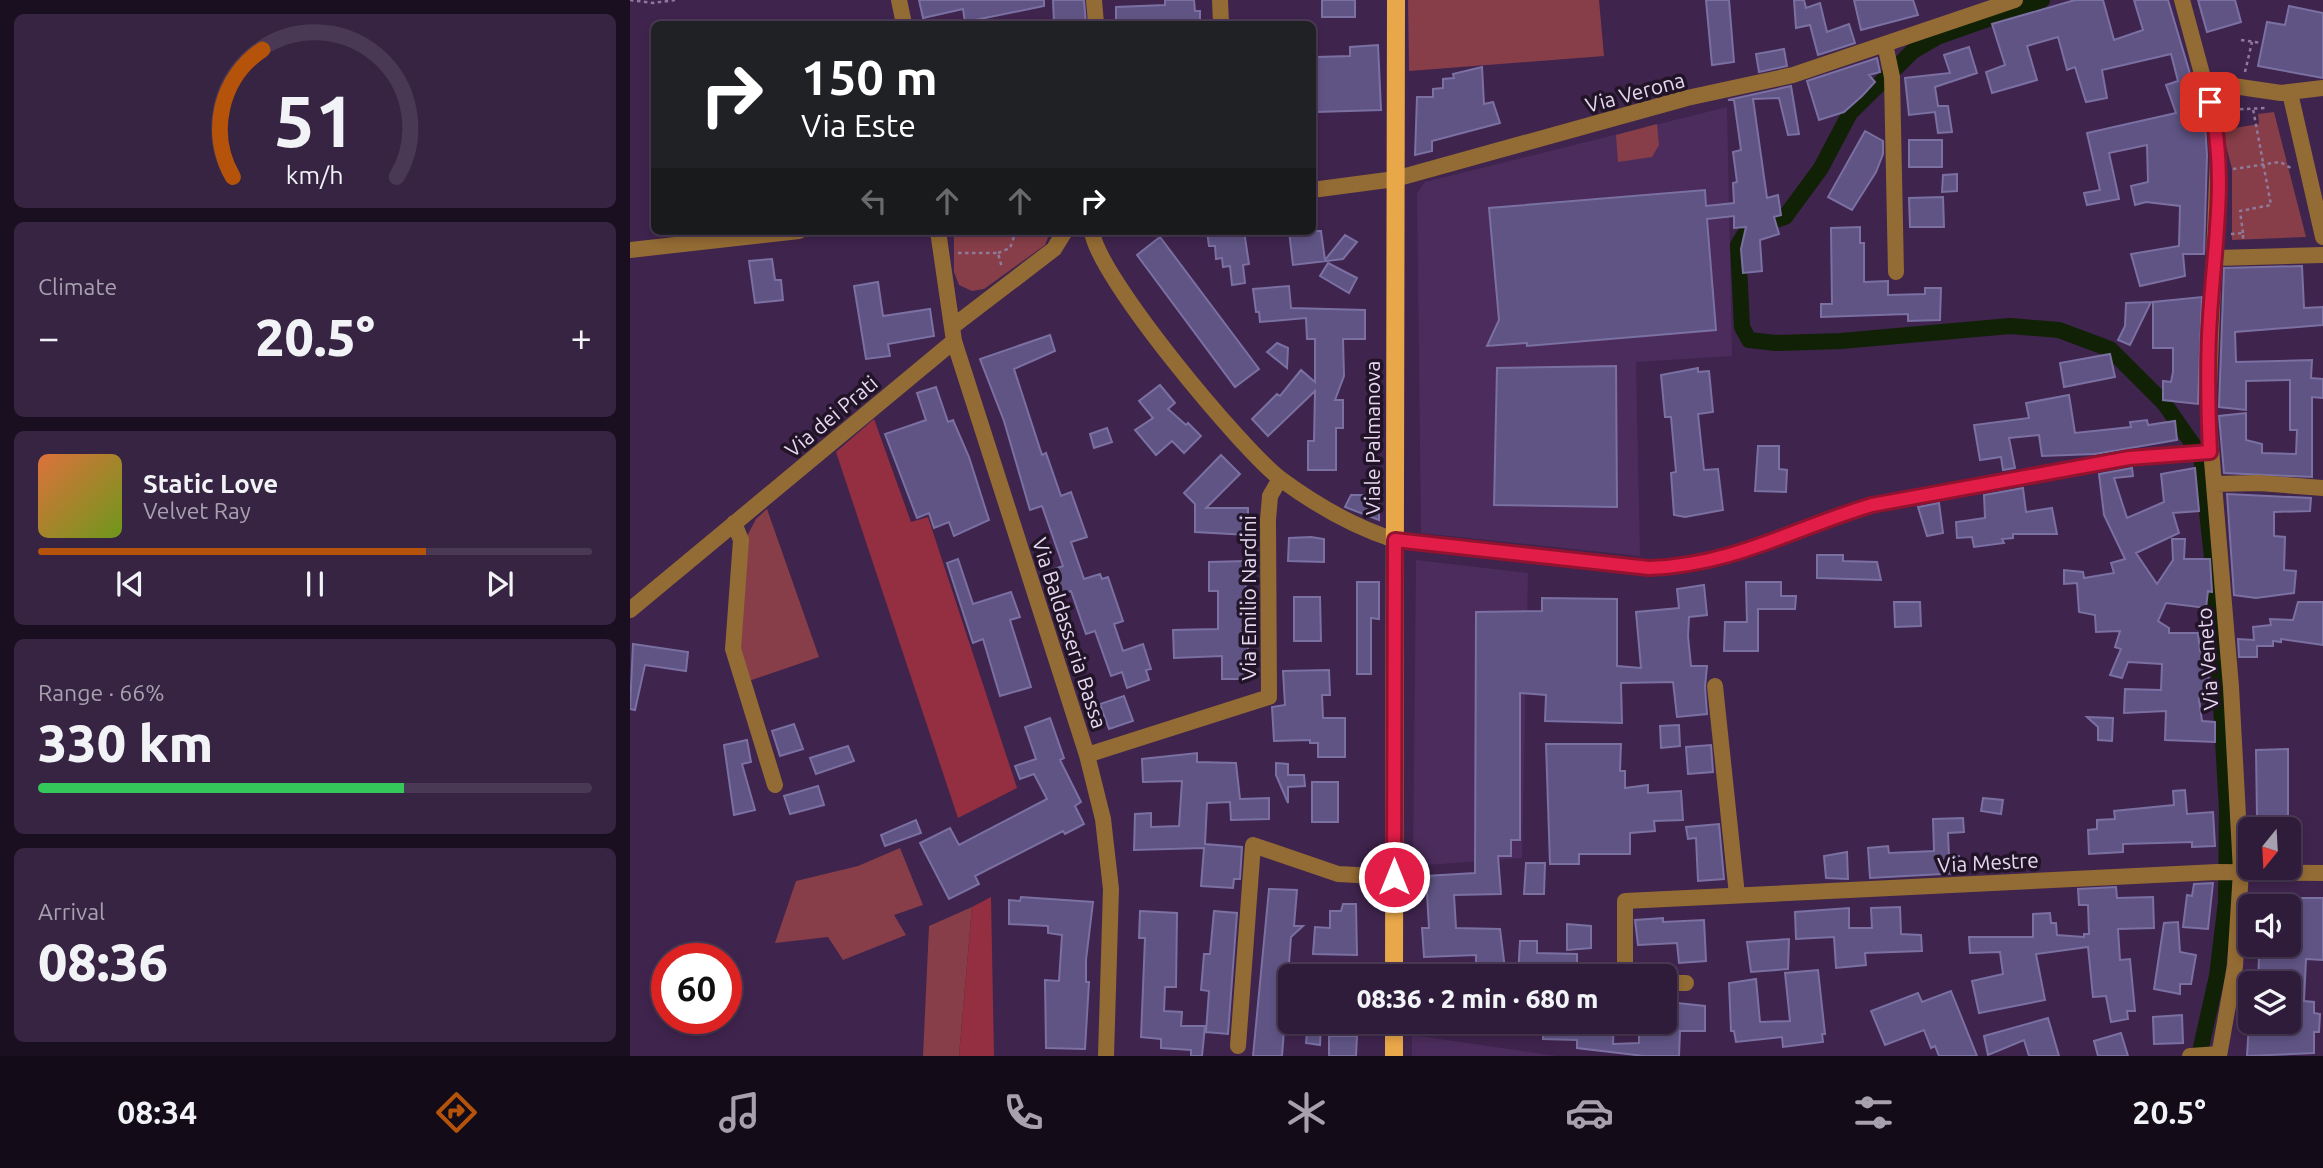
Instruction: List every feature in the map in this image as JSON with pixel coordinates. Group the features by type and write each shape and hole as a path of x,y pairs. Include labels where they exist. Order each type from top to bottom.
{"main road":[{"name":"Viale Palmanova","path":"1394,964 1396,0"},
{"path":"1394,1034 1394,1056"}],"street":[{"path":"899,0 903,21"},
{"path":"1094,0 1096,21"},
{"path":"1220,0 1221,21"},
{"name":"Via Verona","path":"1316,189 1395,179 1687,99 1793,75 2015,0"},
{"path":"2182,0 2206,82 2290,93 2323,88"},
{"path":"1885,44 1891,71 1896,272"},
{"name":"Via Veneto","path":"2205,1055 2235,966 2214,484 2202,452 2216,257 2218,138 2206,82"},
{"path":"2290,93 2323,237"},
{"path":"630,250 763,235"},
{"name":"Via Baldasseria Bassa","path":"939,235 953,334 1087,755 1103,819 1111,889 1106,1056"},
{"name":"Via dei Prati","path":"630,610 1054,249 1063,235"},
{"path":"1093,235 1097,251 1162,345 1206,401 1280,479 1338,516 1395,540 1649,568 1678,567 1734,556 1836,516 1872,505 2129,458 2202,452"},
{"path":"2216,257 2323,255"},
{"name":"Via Emilio Nardini","path":"1087,755 1269,697 1268,520 1270,496 1280,479"},
{"path":"2214,484 2259,483 2323,488"},
{"path":"734,523 741,540 732,626 733,649 775,785"},
{"path":"1715,686 1737,895"},
{"path":"1238,1046 1253,845 1338,874 1394,877"},
{"name":"Via Mestre","path":"1625,964 1625,901 2230,871 2323,873"},
{"path":"1677,983 1686,983"}],"path":[{"path":"630,0 653,3 675,0"},
{"path":"2241,40 2261,43"},
{"path":"2246,71 2252,42"},
{"path":"2220,110 2273,107"},
{"path":"2243,240 2240,211 2271,205 2253,109"},
{"path":"2232,169 2280,162"},
{"path":"2232,233 2242,233"},
{"path":"957,253 998,253 1010,248 1015,235"},
{"path":"998,253 1003,270"}],"shaded area":[{"path":"1408,0 1599,0 1604,56 1409,71"},
{"path":"1727,107 1732,356 1636,362 1640,556 1421,533 1417,193 1425,182"},
{"path":"2274,112 2306,237 2232,240 2232,169 2222,130 2259,124 2258,114"},
{"path":"1657,124 1659,145 1652,157 1618,162 1616,135"},
{"path":"954,235 1049,235 1045,245 984,289 972,291 959,285 954,272"},
{"path":"874,419 911,522 928,517 1017,788 958,818 836,452"},
{"path":"767,509 819,657 746,682 739,658 746,538 756,519"},
{"path":"1416,560 1528,573 1522,858 1413,866"},
{"path":"900,848 923,905 894,915 906,935 843,960 828,937 775,943 796,881 858,866"},
{"path":"991,897 994,1056 959,1056 972,907"},
{"path":"972,907 959,1056 923,1056 929,926"},
{"path":"1412,1035 1557,1056 1412,1056"}],"building":[{"path":"919,0 1044,0 1044,6 970,21 965,21 963,9 923,18"},
{"path":"1053,0 1084,0 1086,21 1054,21"},
{"path":"1165,0 1194,0 1195,11 1200,11 1200,21 1116,21 1116,7 1165,5"},
{"path":"1322,0 1355,0 1355,17 1322,17"},
{"path":"1706,0 1729,0 1734,62 1712,65"},
{"path":"1794,0 1804,0 1806,8 1820,3 1827,32 1849,24 1855,43 1818,55 1810,25 1796,28"},
{"path":"1854,0 1913,0 1918,15 1861,30"},
{"path":"2075,0 2103,0 2114,40 2143,30 2134,0 2168,0 2205,124 2207,155 2204,254 2183,254 2185,276 2140,286 2131,254 2179,246 2180,206 2146,202 2135,205 2131,186 2148,182 2147,145 2109,153 2119,199 2087,205 2084,193 2100,190 2087,133 2176,113 2166,85 2178,81 2171,54 2102,70 2107,98 2086,102 2075,67 2067,70 2058,37 2027,46 2037,80 1992,93 1986,72 2005,65 1992,24"},
{"path":"2198,0 2235,0 2241,22 2207,32"},
{"path":"2289,6 2323,13 2323,78 2258,66 2267,22 2285,25"},
{"path":"1378,45 1381,110 1317,112 1317,57 1350,56 1350,47"},
{"path":"1969,47 1977,73 1935,87 1938,106 1948,106 1952,132 1938,133 1935,112 1909,115 1905,78 1950,73 1944,55"},
{"path":"1784,49 1787,66 1759,72 1756,54"},
{"path":"1877,58 1880,72 1869,75 1875,82 1862,96 1844,112 1819,120 1807,81"},
{"path":"1482,67 1484,104 1493,102 1500,123 1432,141 1432,151 1415,155 1417,97 1433,97 1433,89 1443,88 1443,79 1454,78 1453,74"},
{"path":"1791,86 1799,134 1788,135 1779,98 1753,99 1767,198 1778,195 1781,215 1774,217 1779,234 1760,240 1762,271 1743,273 1741,249 1746,227 1734,228 1734,216 1707,219 1716,330 1527,346 1527,343 1487,346 1499,320 1489,208 1705,190 1706,206 1734,203 1733,183 1737,182 1733,152 1741,150 1734,100 1728,100"},
{"path":"1865,131 1883,141 1883,154 1876,172 1852,210 1828,197"},
{"path":"1909,140 1942,140 1942,167 1909,167"},
{"path":"1957,174 1957,191 1942,192 1943,175"},
{"path":"1943,197 1944,227 1910,227 1909,198"},
{"path":"1860,227 1860,243 1864,243 1864,282 1888,281 1888,295 1925,294 1925,288 1941,288 1940,320 1908,321 1908,314 1821,317 1821,304 1832,304 1831,228"},
{"path":"1316,231 1321,231 1325,260 1345,235 1357,242 1343,259 1293,265 1289,235 1316,235"},
{"path":"1208,235 1245,235 1249,264 1243,265 1245,283 1232,285 1230,266 1223,267 1222,258 1216,259 1215,246 1209,246"},
{"path":"1160,237 1259,369 1235,387 1137,255"},
{"path":"772,259 775,280 781,280 783,300 755,303 749,261"},
{"path":"1328,263 1357,278 1349,293 1320,276"},
{"path":"2302,266 2304,308 2323,307 2323,325 2235,332 2236,362 2312,360 2311,378 2323,379 2323,398 2312,397 2312,477 2224,473 2219,416 2246,413 2246,440 2262,444 2262,453 2296,454 2297,430 2290,430 2290,380 2246,381 2246,410 2219,407 2224,268"},
{"path":"878,282 883,316 930,309 934,336 888,344 890,356 866,359 854,286"},
{"path":"1289,286 1291,308 1365,310 1365,339 1343,339 1344,376 1335,400 1343,400 1343,428 1336,428 1336,470 1308,470 1308,441 1314,441 1315,391 1268,436 1252,419 1277,394 1280,396 1301,370 1315,382 1315,339 1307,339 1306,318 1260,322 1259,312 1256,312 1253,289"},
{"path":"2202,297 2198,404 2163,400 2163,381 2171,382 2173,372 2173,348 2153,348 2153,302"},
{"path":"2151,302 2130,345 2118,340 2125,326 2126,303"},
{"path":"1050,335 1055,351 1014,369 1042,455 1046,453 1061,496 1071,492 1087,537 1071,542 1084,579 1100,574 1102,579 1108,577 1123,621 1114,624 1123,651 1143,644 1151,669 1146,670 1149,680 1127,688 1122,672 1111,676 1095,631 1086,634 1071,591 1063,594 1054,569 1063,566 1042,506 1030,510 1004,421 980,359"},
{"path":"1277,343 1288,348 1287,368 1267,352"},
{"path":"2110,354 2115,377 2064,387 2060,363"},
{"path":"1616,366 1617,507 1494,505 1497,368"},
{"path":"1698,368 1698,372 1709,371 1713,412 1698,414 1704,470 1718,469 1723,510 1685,517 1674,515 1671,473 1676,472 1671,417 1665,417 1661,375"},
{"path":"1160,385 1175,403 1168,409 1201,436 1184,453 1172,441 1156,455 1135,430 1153,418 1139,401"},
{"path":"936,387 948,422 953,420 969,457 989,520 954,536 949,522 934,528 929,513 917,518 885,434 926,420 917,393"},
{"path":"2069,395 2075,433 2131,427 2130,422 2147,420 2148,425 2175,421 2177,440 2095,454 2042,456 2039,435 2009,438 2015,468 2003,470 2001,457 1980,460 1974,425 2029,418 2026,403"},
{"path":"1107,428 1112,442 1094,448 1090,434"},
{"path":"1758,446 1779,446 1779,469 1787,470 1786,492 1755,491"},
{"path":"1221,455 1240,474 1206,508 1248,508 1248,535 1195,532 1195,504 1184,493"},
{"path":"2132,468 2133,476 2114,478 2127,518 2164,502 2161,474 2195,468 2199,511 2173,513 2179,533 2136,553 2157,584 2173,560 2172,539 2185,539 2184,559 2210,559 2212,592 2208,591 2206,608 2166,603 2158,621 2169,628 2169,633 2198,633 2200,651 2205,651 2211,698 2199,699 2202,721 2215,722 2215,742 2165,740 2166,711 2124,713 2125,689 2161,690 2162,664 2128,662 2122,678 2110,675 2121,649 2115,647 2120,631 2096,632 2095,615 2079,612 2077,583 2064,584 2064,570 2083,572 2084,578 2114,573 2111,563 2125,559 2104,515 2099,474"},
{"path":"2023,488 2026,512 2052,508 2057,534 2013,534 2013,538 2002,539 2004,543 1974,547 1972,537 1957,538 1956,522 1985,518 1984,495"},
{"path":"2227,494 2311,498 2310,511 2274,512 2274,536 2285,537 2284,570 2296,571 2294,593 2256,598 2234,595"},
{"path":"1351,495 1379,495 1379,520 1345,507"},
{"path":"1939,503 1943,533 1927,536 1918,507"},
{"path":"1289,538 1324,539 1324,562 1288,561"},
{"path":"1817,555 1843,555 1843,561 1877,562 1881,580 1817,578"},
{"path":"958,559 973,604 1011,592 1020,617 1010,620 1031,687 1000,696 983,639 973,643 947,563"},
{"path":"1245,561 1249,679 1222,679 1222,656 1174,658 1173,630 1218,629 1218,591 1209,591 1209,562"},
{"path":"1357,582 1379,582 1379,619 1371,618 1371,674 1357,674"},
{"path":"1746,582 1781,582 1781,596 1796,596 1795,609 1758,609 1758,651 1724,651 1725,622 1747,622"},
{"path":"1704,585 1707,615 1689,617 1688,636 1691,666 1707,666 1707,714 1677,717 1673,682 1621,683 1622,723 1545,721 1546,695 1520,693 1520,840 1511,840 1511,856 1498,856 1501,894 1454,895 1456,928 1500,929 1504,964 1476,964 1476,955 1424,957 1422,928 1429,928 1426,876 1475,873 1476,612 1542,611 1542,598 1617,599 1617,666 1641,668 1636,612 1679,608 1677,589"},
{"path":"1294,597 1320,597 1321,641 1294,641"},
{"path":"1894,602 1920,602 1921,626 1895,627"},
{"path":"2298,602 2323,602 2323,645 2281,639 2281,642 2273,641 2273,646 2257,646 2257,657 2239,657 2238,639 2254,640 2253,627 2271,625 2270,619 2293,620"},
{"path":"633,644 688,652 686,671 645,665 635,710 630,709"},
{"path":"1329,670 1330,695 1322,695 1323,718 1345,718 1345,757 1318,757 1318,743 1310,743 1310,740 1274,741 1272,707 1285,705 1283,671"},
{"path":"1124,696 1133,721 1109,729 1100,704"},
{"path":"2087,717 2113,718 2112,741 2098,740 2098,727"},
{"path":"1050,718 1064,758 1060,760 1081,802 1075,806 1084,824 1065,834 1063,831 975,876 979,884 949,899 920,843 950,828 959,845 1047,799 1034,774 1020,779 1015,766 1036,759 1025,727"},
{"path":"794,724 803,749 780,756 772,731"},
{"path":"1679,725 1680,746 1661,748 1660,726"},
{"path":"747,740 751,762 742,764 755,810 734,815 724,745"},
{"path":"1546,744 1621,744 1620,771 1625,771 1625,788 1648,785 1648,793 1681,791 1683,820 1654,821 1655,831 1630,833 1630,854 1579,854 1579,864 1550,864"},
{"path":"1711,745 1713,772 1688,774 1686,747"},
{"path":"848,746 854,761 816,774 810,758"},
{"path":"2288,749 2288,816 2257,817 2256,750"},
{"path":"1197,753 1197,762 1236,763 1240,799 1269,798 1269,819 1231,820 1230,802 1207,803 1205,844 1242,847 1240,879 1234,879 1233,888 1201,886 1204,848 1134,850 1135,814 1151,813 1151,827 1179,826 1182,781 1143,782 1142,759"},
{"path":"1276,763 1288,764 1288,775 1304,775 1305,786 1288,787 1288,803 1276,775"},
{"path":"1312,782 1338,782 1338,822 1312,822"},
{"path":"818,786 824,805 790,814 784,796"},
{"path":"2185,790 2187,814 2213,812 2215,846 2192,847 2192,842 2123,844 2123,852 2089,854 2088,830 2097,829 2097,820 2115,819 2114,811 2174,805 2173,791"},
{"path":"1983,798 2003,800 2001,814 1981,811"},
{"path":"1963,818 1964,832 1948,833 1949,856 1959,856 1960,873 1870,878 1868,848 1888,846 1889,853 1934,851 1933,819"},
{"path":"916,820 921,833 885,846 881,835"},
{"path":"1719,824 1724,879 1698,881 1696,838 1688,839 1686,827"},
{"path":"1847,852 1848,879 1826,878 1824,856"},
{"path":"1526,863 1545,863 1544,894 1524,894"},
{"path":"2213,883 2208,929 2183,927 2187,895 2192,896 2194,884"},
{"path":"2116,887 2117,898 2153,897 2154,928 2118,929 2120,960 2130,959 2135,1011 2127,1011 2128,1019 2111,1022 2106,996 2093,997 2088,947 2036,954 2045,1000 1979,1013 1972,981 2003,974 2000,952 1970,953 1969,937 2033,937 2033,914 2050,913 2051,923 2056,923 2057,935 2084,937 2084,934 2089,934 2088,905 2079,905 2078,889"},
{"path":"1269,889 1297,890 1294,926 1303,926 1291,937 1289,964 1278,964 1278,1034 1284,1034 1282,1056 1253,1056"},
{"path":"1021,897 1093,902 1086,960 1086,982 1089,982 1085,1049 1046,1048 1045,980 1059,981 1062,935 1048,933 1048,926 1009,924 1009,900 1020,901"},
{"path":"2301,898 2323,898 2323,960 2306,959 2304,1001 2314,1002 2314,1013 2320,1014 2319,1032 2314,1032 2314,1053 2247,1056 2248,1034 2301,1034 2301,971 2258,971 2259,957 2301,957"},
{"path":"1343,904 1356,904 1357,955 1313,954 1315,927 1330,928 1330,911 1341,911"},
{"path":"1900,907 1901,934 1921,935 1922,951 1865,953 1866,965 1836,968 1834,937 1796,939 1795,912 1849,908 1849,928 1872,928 1871,908"},
{"path":"1140,911 1177,913 1176,987 1165,987 1164,1011 1182,1012 1181,1026 1205,1026 1202,1056 1191,1056 1191,1050 1161,1048 1161,1039 1141,1037 1145,938 1139,938"},
{"path":"1214,911 1237,913 1228,1034 1206,1032 1209,991 1201,990 1204,954 1210,954"},
{"path":"1663,918 1663,922 1704,920 1706,961 1679,963 1677,943 1638,945 1635,920"},
{"path":"2178,922 2180,952 2196,955 2191,984 2180,984 2180,994 2154,989 2164,923"},
{"path":"1567,924 1591,926 1591,948 1567,950"},
{"path":"1789,939 1788,969 1751,972 1747,942"},
{"path":"1520,941 1537,941 1537,953 1577,954 1577,964 1519,964"},
{"path":"1818,970 1825,1034 1822,1034 1823,1042 1783,1047 1782,1037 1736,1042 1734,1031 1731,1031 1729,983 1756,979 1760,1022 1790,1021 1785,973"},
{"path":"1951,991 1977,1056 1939,1056 1935,1046 1931,1048 1924,1030 1885,1045 1871,1011 1918,993 1922,1002"},
{"path":"1677,1003 1705,1006 1705,1031 1680,1031 1679,1056 1644,1056 1577,1048 1577,1040 1543,1039 1543,1034 1613,1034 1613,1044 1639,1043 1639,1034 1677,1034"},
{"path":"2182,1015 2183,1043 2154,1044 2153,1017"},
{"path":"2048,1018 2059,1056 2029,1056 2024,1040 1988,1055 1984,1036"},
{"path":"2121,1033 2128,1056 2098,1056 2094,1041"},
{"path":"1307,1034 1320,1034 1320,1045 1306,1043"},
{"path":"1329,1036 1357,1036 1356,1056 1329,1056"}],"waterway":[{"path":"2042,0 1937,37 1913,51 1850,113 1821,168 1785,217 1748,229 1738,245 1742,327 1749,340 1776,343 1841,341 2010,326 2059,330 2110,349 2164,403 2201,456 2213,567 2227,809 2226,902 2217,976 2199,1056"}],"route":[{"path":"1394,877 1395,540 1649,568 1678,567 1734,556 1836,516 1872,505 2129,458 2210,452 2210,317 2217,241 2218,155 2218,138 2210,102"}]}
